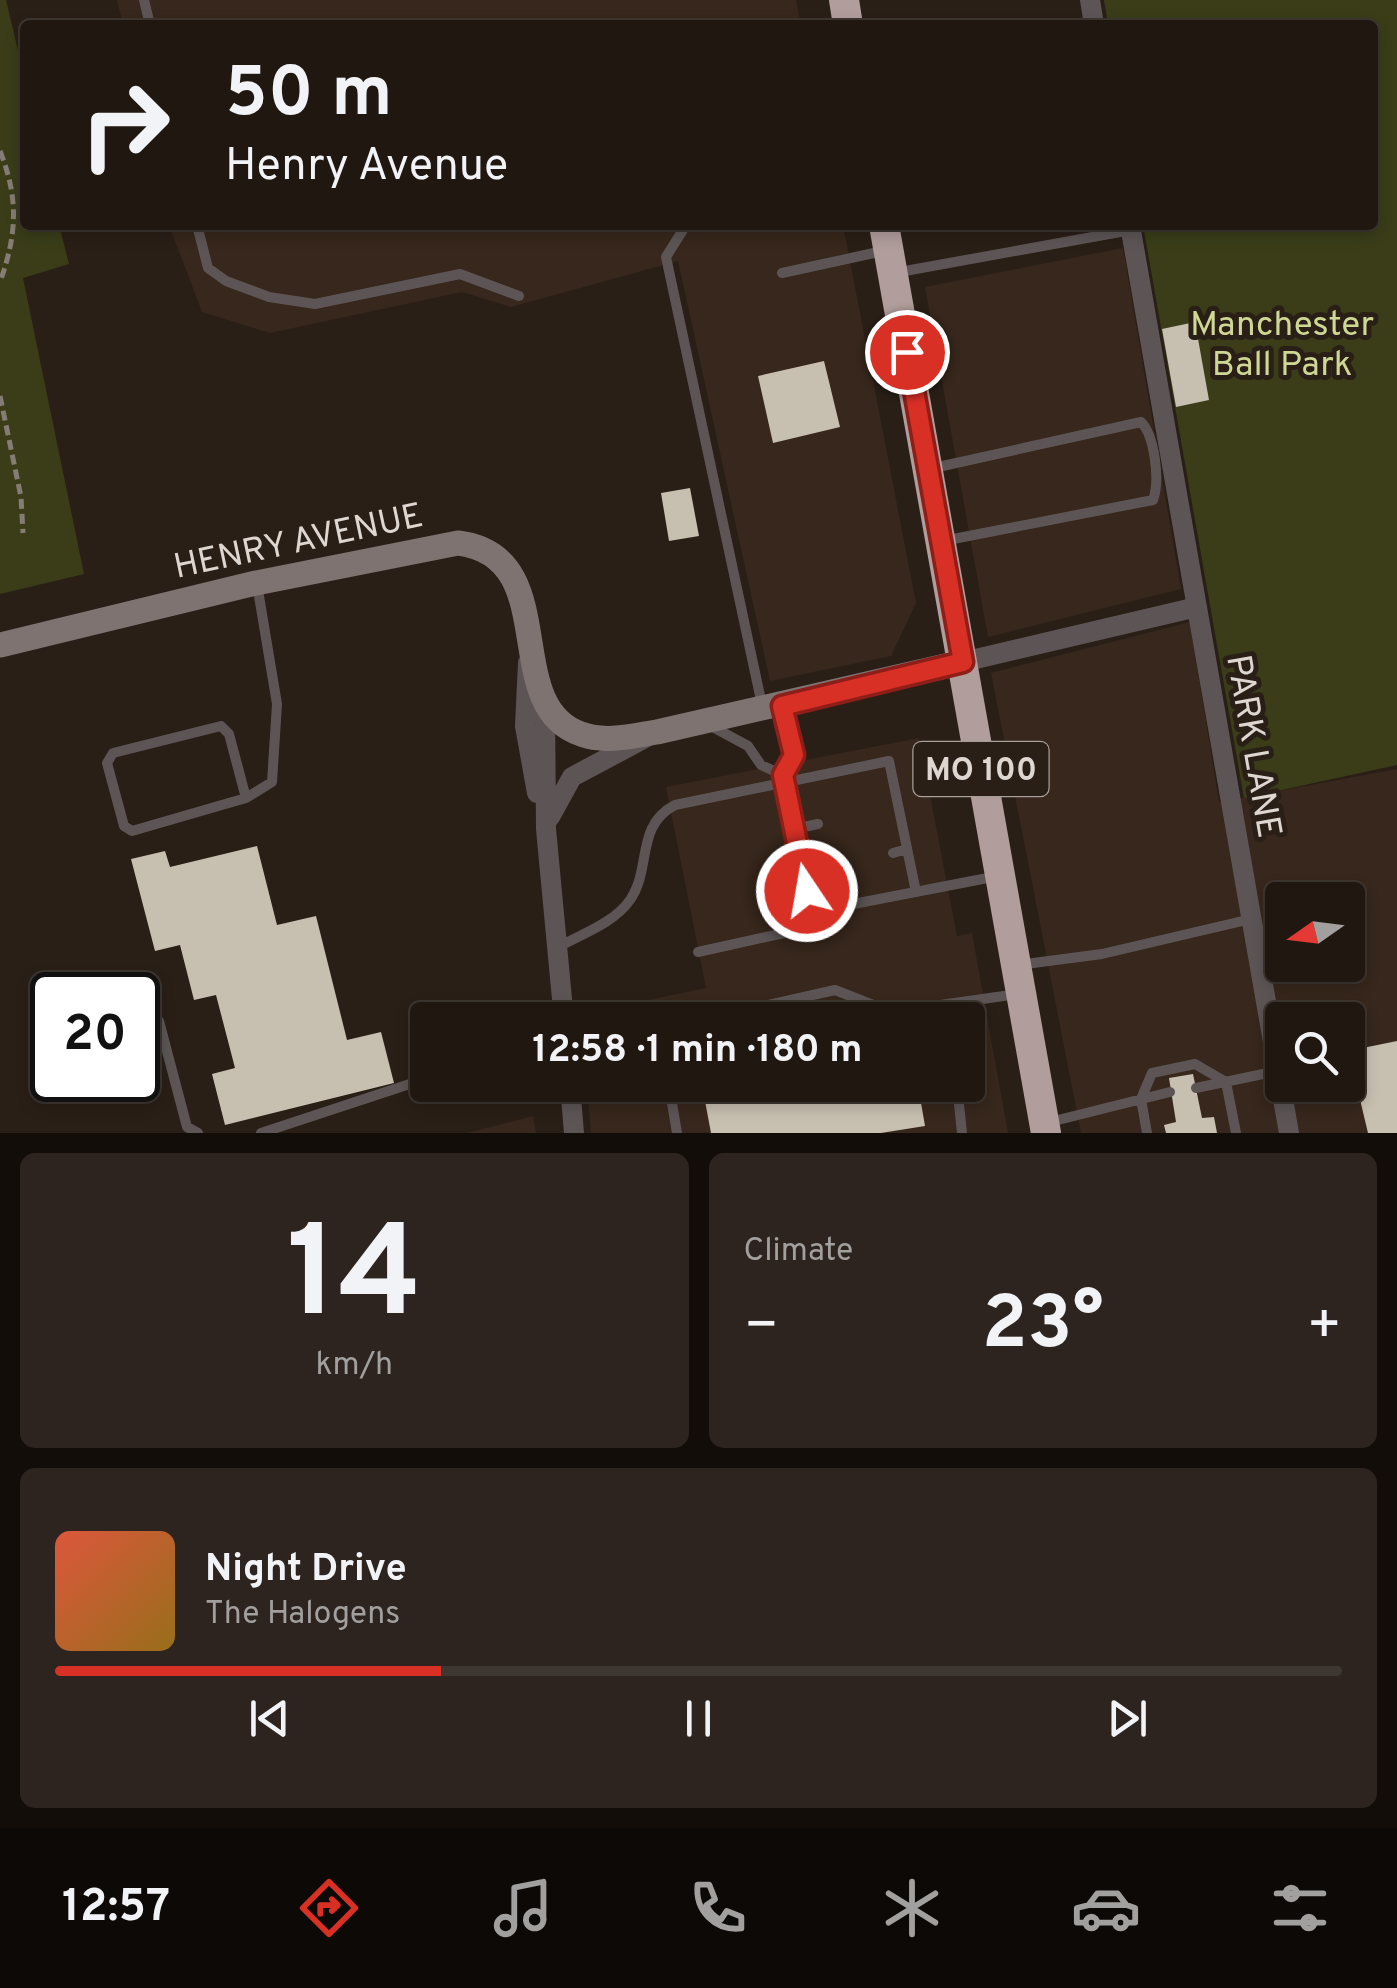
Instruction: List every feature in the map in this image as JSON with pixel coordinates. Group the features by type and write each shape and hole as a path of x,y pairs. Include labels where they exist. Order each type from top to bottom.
{"highway":[{"name":"MO 100","path":"889,250 1045,1128"}],"street":[{"name":"PARK LANE","path":"1131,230 1266,1002"},
{"name":"HENRY AVENUE","path":"0,644 442,543 475,545 510,572 529,629 546,702"},
{"path":"546,702 558,721 581,735 619,738 773,708 1197,607"},
{"path":"529,629 526,726 546,828"},
{"path":"546,702 546,828 561,1002"},
{"path":"546,828 558,795 572,777 657,732"},
{"path":"571,1102 574,1133"},
{"name":"PARK LANE","path":"1284,1102 1289,1133"}],"lane":[{"path":"198,230 208,268 226,282 269,297 316,304 460,274 519,296"},
{"path":"683,230 666,256 773,708 794,755 784,778 812,912"},
{"path":"782,273 889,250 1099,230"},
{"path":"928,469 1141,422 1149,430 1157,490 1153,500 941,541"},
{"path":"246,798 229,734 221,726 113,754 107,763 124,826 132,831 246,798 272,782 277,704 256,583"},
{"path":"706,723 748,746 761,765 784,778"},
{"path":"557,947 617,915 630,899 638,885 644,846 662,812 784,778 889,761 916,892"},
{"path":"884,811 899,808"},
{"path":"794,829 818,824"},
{"path":"893,853 907,850"},
{"path":"803,870 828,865"},
{"path":"698,952 798,930 812,912 1000,876"},
{"path":"953,1002 1102,954 1252,918"},
{"path":"792,1002 836,990 867,1002"},
{"path":"160,1026 187,1127 198,1133"},
{"path":"1147,1133 1141,1099 1152,1073 1195,1064 1226,1082 1236,1133"},
{"path":"1196,1088 1265,1074"},
{"path":"261,1133 410,1084"},
{"path":"1045,1128 1170,1092"},
{"path":"672,1102 677,1133"},
{"path":"959,1102 962,1133"}],"path":[{"path":"0,151 16,198 14,240 0,282"},
{"path":"0,396 24,532"}],"shaded area":[{"path":"117,0 796,0 800,20 122,20"},
{"path":"171,230 844,230 916,603 891,656 770,681 678,261 511,307 462,292 270,333 202,312"},
{"path":"1123,248 1181,589 988,637 925,287"},
{"path":"1190,622 1219,802 1397,769 1397,1133 1081,1133 991,673"},
{"path":"919,738 957,936 972,933 984,1002 638,1002 706,988 666,787"},
{"path":"985,1005 1008,1133 591,1133 588,1102 985,1102"},
{"path":"533,1116 536,1133 467,1133"}],"green space":[{"path":"0,0 6,0 20,59 20,230 60,230 69,264 23,278 84,574 0,594"},
{"name":"Manchester Ball Park","path":"1104,0 1397,0 1397,765 1244,798 1144,230 1378,230 1378,20 1107,20"}],"building":[{"path":"1195,322 1209,400 1176,407 1162,329"},
{"path":"824,361 840,427 773,443 758,376"},
{"path":"690,488 699,536 669,541 661,493"},
{"path":"257,846 277,925 316,916 347,1040 381,1032 394,1083 225,1125 212,1074 235,1068 216,995 194,1000 180,945 155,951 131,859 165,851 170,867"},
{"path":"1397,1041 1397,1133 1368,1133 1361,1102 1365,1102 1365,1048"},
{"path":"1193,1074 1202,1118 1214,1117 1217,1133 1166,1133 1164,1125 1176,1122 1169,1078"},
{"path":"705,1102 921,1102 925,1126 881,1133 711,1133"}],"route":[{"path":"807,891 783,775 794,755 782,706 963,662 907,352"}]}
